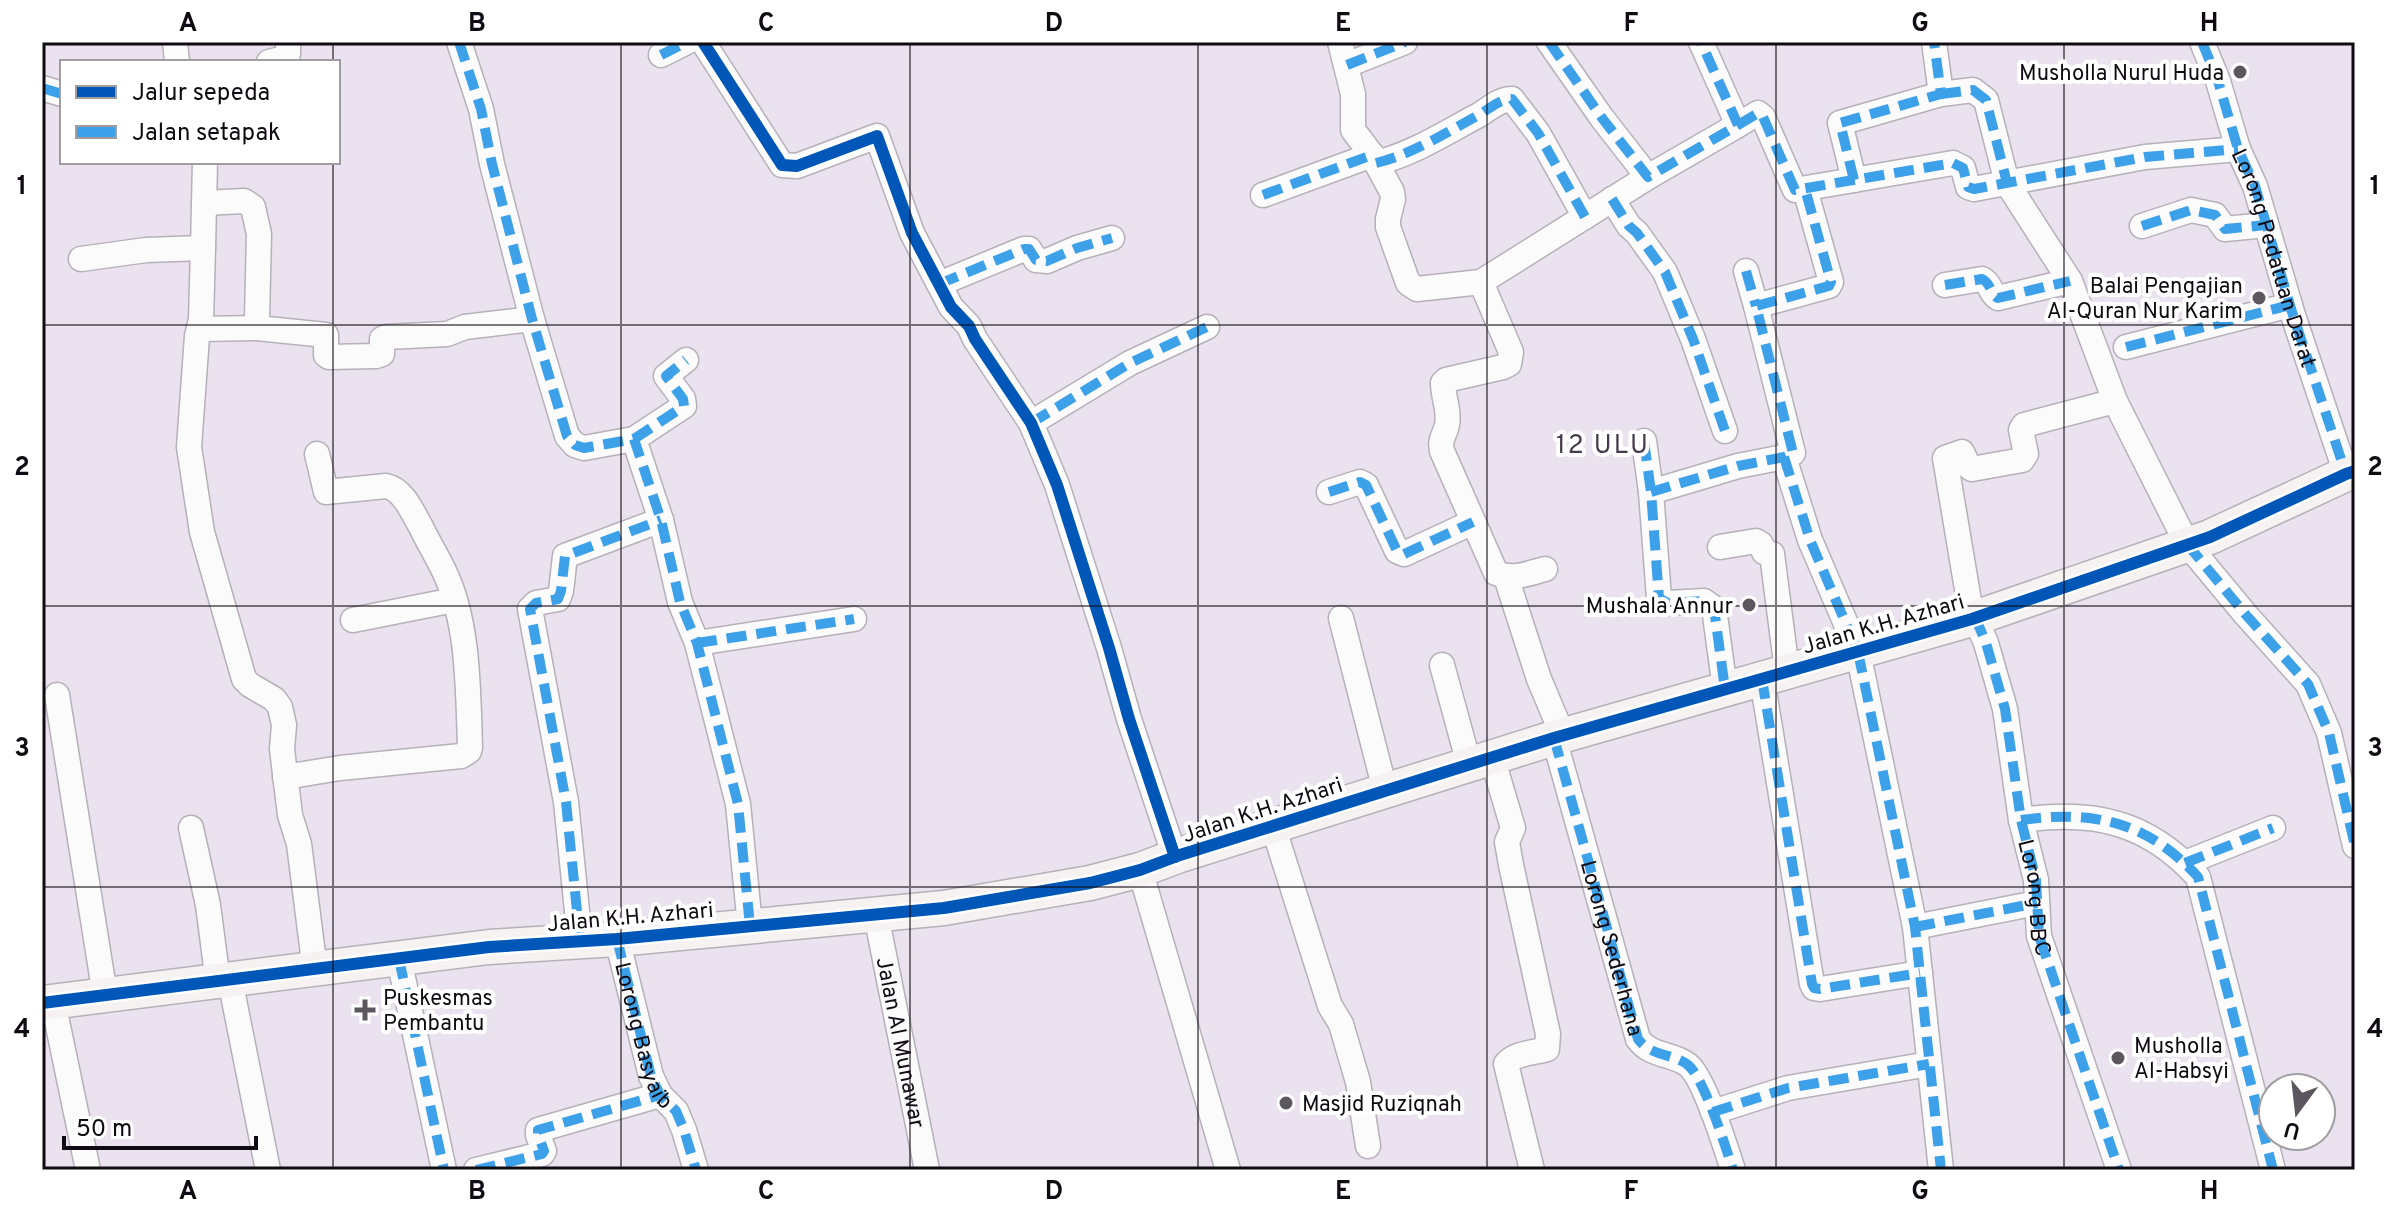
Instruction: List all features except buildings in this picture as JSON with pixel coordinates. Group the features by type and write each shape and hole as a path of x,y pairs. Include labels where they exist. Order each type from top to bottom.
{"street":[{"path":"277,60 288,54 288,42"},
{"path":"459,42 481,109 532,319 567,436 575,445 584,448 634,439 684,406 683,399 666,376 686,360"},
{"path":"661,55 687,42"},
{"path":"703,42 782,165 797,166 877,136 912,233 951,307 969,326 1031,423 1057,485 1175,857"},
{"path":"1405,42 1343,54 1353,94 1353,130 1392,192 1388,227 1410,287 1417,289 1481,282 1648,177 1758,113 1763,117 1795,190 1953,163 1963,168 1968,187 1974,189 2145,157 2238,149"},
{"path":"1549,42 1648,177"},
{"path":"1701,42 1738,125"},
{"path":"1934,42 1941,94"},
{"name":"Lorong Pedatuan Darat","path":"2202,42 2218,81 2238,149 2255,186 2290,305 2350,472"},
{"path":"1854,180 1840,123 1941,94 1973,90 1986,100 2007,183 2070,281 2115,401 2187,544 2308,684 2329,733 2355,846"},
{"path":"1263,195 1374,159 1399,158 1502,100 1512,99 1538,133 1585,217"},
{"path":"205,164 199,329 189,447 202,532 244,679 274,699 280,707 290,815 299,844 315,970"},
{"path":"1756,306 1829,286 1831,282 1805,189"},
{"path":"1612,199 1665,272 1693,339 1725,431"},
{"path":"204,203 244,201 253,207 259,234 257,328"},
{"path":"2142,226 2191,210 2215,215 2225,229 2266,225"},
{"path":"939,284 1024,249 1029,249 1036,260 1047,261 1112,238"},
{"path":"81,259 146,250 203,248"},
{"path":"1651,492 1793,453 1746,271"},
{"path":"1945,285 1982,279 1998,298 2070,281"},
{"name":"Lorong Sederhana","path":"1481,282 1511,352 1509,364 1443,383 1447,428 1440,442 1496,573 1506,577 1559,737 1638,1039 1643,1047 1686,1063 1693,1070 1713,1112 1733,1170"},
{"path":"2126,347 2290,305"},
{"path":"199,329 257,328 326,335 326,355 329,357 376,356 382,354 381,341 386,337 447,334 465,327 532,319"},
{"path":"1031,423 1130,363 1207,327"},
{"name":"Lorong BBC","path":"2115,401 2024,425 2021,430 2026,454 2022,460 1972,469 1962,452 1945,458 1974,618 1986,643 2005,709 2021,820 2036,880 2039,936 2119,1170"},
{"path":"634,439 661,520 680,602 697,643 738,804 750,926"},
{"path":"1644,441 1659,598 1668,603 1704,601 1714,608 1725,689"},
{"path":"285,777 340,768 461,756 469,751 467,657 444,572 414,514 394,487 326,492 317,454"},
{"path":"1784,457 1848,655 1915,927 1941,1170"},
{"name":"Jalan K.H. Azhari","path":"47,1003 489,947 617,939 944,908 1090,883 1140,870 1559,737 1974,618 2210,537 2350,472"},
{"path":"1329,492 1360,482 1366,485 1384,526 1400,553 1404,554 1473,522"},
{"path":"580,941 566,802 530,609 536,603 558,599 565,556 661,520"},
{"path":"1720,547 1756,541 1764,552 1772,554 1775,675 1812,984 1820,989 1920,973"},
{"path":"1506,577 1545,569"},
{"path":"353,620 454,600"},
{"path":"1341,618 1385,790"},
{"path":"697,643 854,619"},
{"path":"1442,665 1480,761 1513,828 1507,842 1548,1034 1547,1049 1514,1057 1506,1064 1532,1170"},
{"path":"57,695 105,995"},
{"path":"2021,820 2052,815 2105,819 2146,835 2185,863 2198,877 2273,1170"},
{"path":"1273,826 1330,1006 1341,1024 1358,1082 1368,1146"},
{"path":"191,828 268,1170"},
{"path":"2185,863 2273,828"},
{"path":"1140,870 1228,1170"},
{"path":"1915,927 2037,903"},
{"name":"Jalan Al Munawar","path":"876,915 927,1170"},
{"name":"Lorong Basyaib","path":"617,939 651,1076 660,1095 676,1111 696,1170"},
{"path":"399,959 444,1170"},
{"path":"47,1003 88,1170"},
{"path":"1713,1112 1788,1088 1929,1064"},
{"path":"476,1170 542,1154 544,1151 538,1130 660,1095"}],"marked path":[{"path":"459,42 481,109 532,319 567,436 575,445 584,448 634,439 661,520 680,602 697,643 738,804 750,926"},
{"path":"661,55 687,42"},
{"path":"1347,65 1405,42"},
{"path":"1549,42 1648,177 1738,125 1701,42"},
{"path":"1854,180 1840,123 1941,94 1934,42"},
{"path":"2202,42 2218,81 2238,149 2255,186 2292,312 2346,474"},
{"path":"42,88 60,93"},
{"path":"1941,94 1973,90 1986,100 2007,183"},
{"path":"1376,163 1416,149 1498,102 1512,99 1538,133 1585,217"},
{"path":"1738,125 1758,113 1763,117 1795,190 1953,163 1963,168 1968,187 1974,189 2145,157 2238,149"},
{"path":"1263,195 1372,155"},
{"path":"1651,492 1793,453 1756,306 1829,286 1831,282 1805,189"},
{"path":"1612,199 1665,272 1693,339 1725,431"},
{"path":"2142,226 2191,210 2215,215 2225,229 2266,225"},
{"path":"939,284 1024,249 1029,249 1036,260 1047,261 1112,238"},
{"path":"1746,271 1756,306"},
{"path":"1945,285 1982,279 1998,298 2070,281"},
{"path":"2126,347 2290,305"},
{"path":"1031,423 1130,363 1207,327"},
{"path":"634,439 684,406 683,399 666,376 686,360"},
{"path":"1644,441 1659,598 1668,603 1704,601 1714,608 1725,689"},
{"path":"1784,457 1810,540 1858,652 1915,927 1941,1170"},
{"path":"1329,492 1360,482 1366,485 1397,551 1404,554 1473,522"},
{"path":"580,941 566,802 530,609 536,603 558,599 565,556 661,520"},
{"path":"2187,544 2308,684 2329,733 2355,846"},
{"path":"1975,617 2005,709 2021,820 2036,880 2039,936 2119,1170"},
{"path":"697,643 854,619"},
{"path":"1762,679 1814,988 1920,973"},
{"path":"1554,738 1638,1039 1649,1049 1682,1061 1694,1072 1714,1114 1733,1170"},
{"path":"2021,820 2072,817 2117,824 2159,843 2198,877 2273,1170"},
{"path":"2185,863 2273,828"},
{"path":"1915,927 2037,903"},
{"path":"617,939 651,1076 660,1095 676,1111 696,1170"},
{"path":"399,959 444,1170"},
{"path":"1713,1112 1788,1088 1929,1064"},
{"path":"476,1170 542,1154 544,1151 538,1130 660,1095"}],"cycle path":[{"path":"703,42 782,165 797,166 877,136 912,233 951,307 969,326 1031,423 1057,485 1175,857"},
{"path":"42,1003 489,947 617,939 944,908 1090,883 1140,870 1554,738 1972,619 2210,537 2355,471"}],"place":[{"name":"Musholla Nurul Huda","path":"2240,72"},
{"name":"Balai Pengajian Al-Quran Nur Karim","path":"2259,298"},
{"name":"Mushala Annur","path":"1749,605"},
{"name":"Puskesmas Pembantu","path":"365,1010"},
{"name":"Musholla Al-Habsyi","path":"2118,1058"},
{"name":"Masjid Ruziqnah","path":"1286,1103"}],"district":[{"name":"12 ULU","path":"1603,444"}]}
